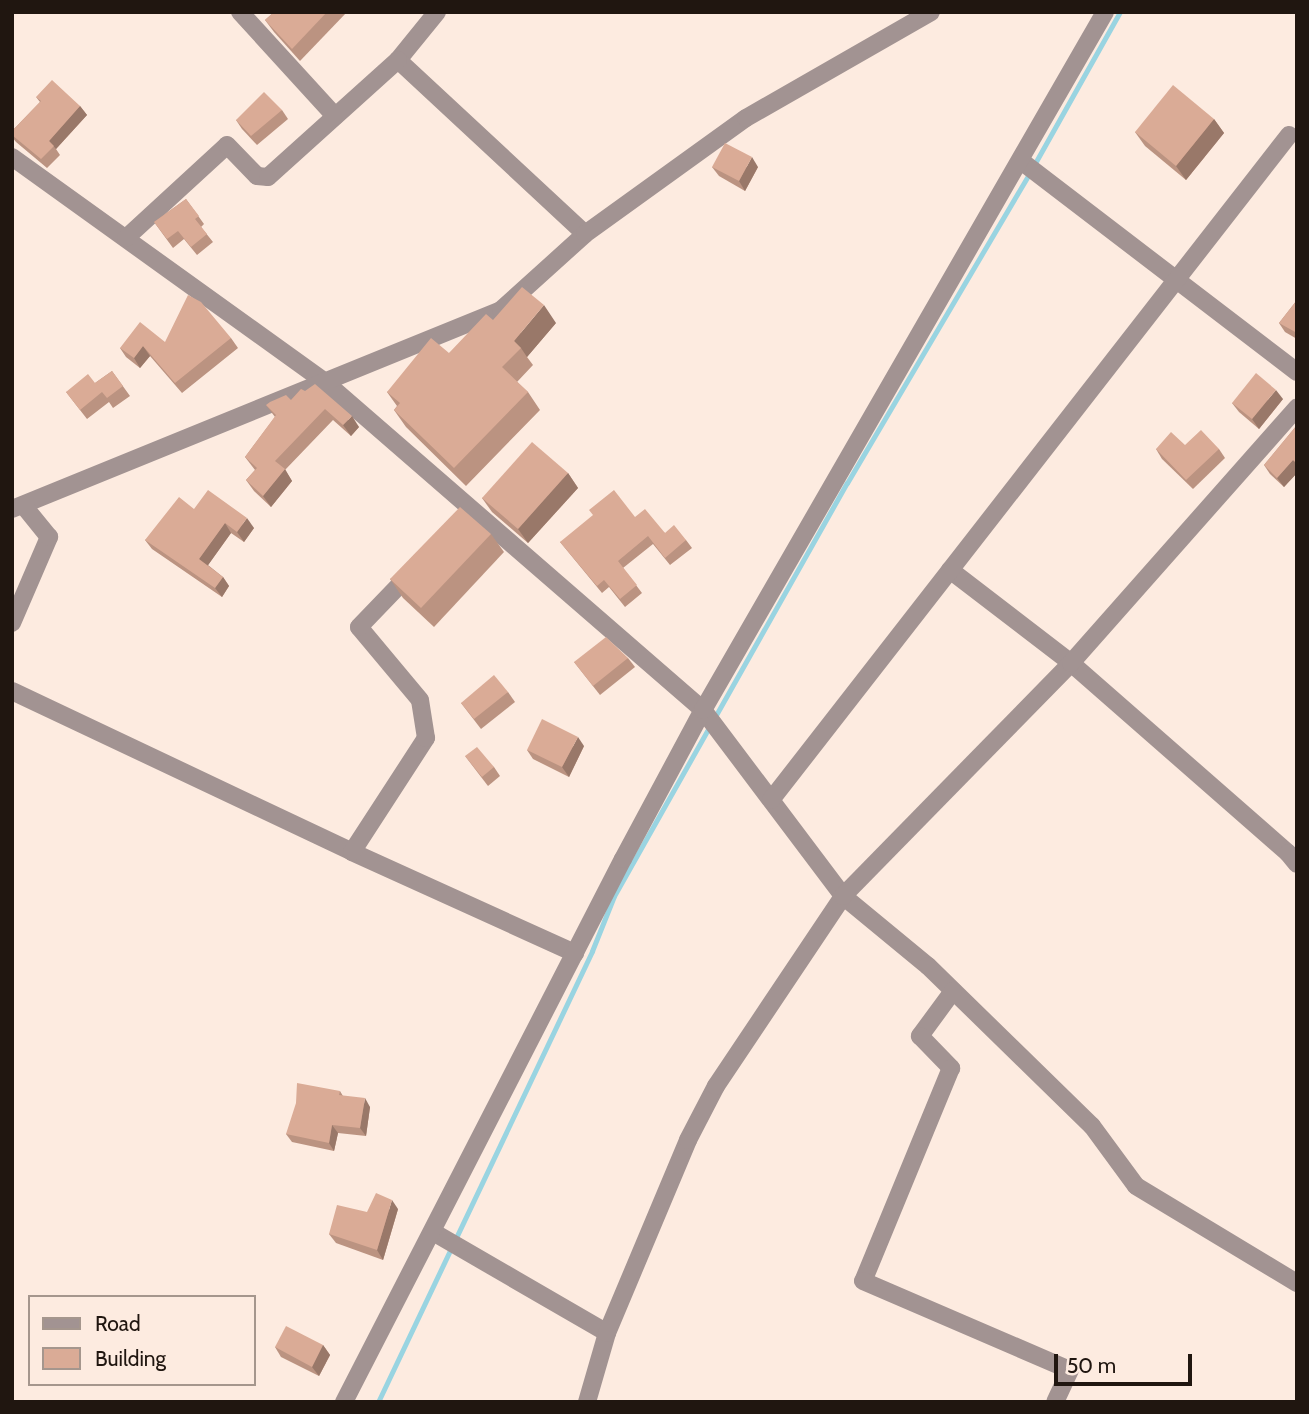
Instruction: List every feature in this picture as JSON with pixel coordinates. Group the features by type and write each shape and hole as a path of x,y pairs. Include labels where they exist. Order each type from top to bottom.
{"street":[{"path":"240,12 335,116"},
{"path":"126,239 227,145 257,176 268,177 398,60 437,12"},
{"path":"12,623 49,537 18,507 500,310 585,234 746,118 931,12"},
{"path":"344,1402 575,953 704,710 1105,12"},
{"path":"398,60 585,234"},
{"path":"771,800 1289,135"},
{"path":"12,157 324,381 468,514 704,710 843,896 953,991 1092,1126 1136,1186 1297,1283"},
{"path":"1021,161 1297,372"},
{"path":"587,1402 607,1333 683,1151 716,1086 843,896 1071,663 1297,408"},
{"path":"352,852 426,738 420,700 359,627 425,558"},
{"path":"950,570 1071,663 1288,853 1297,864"},
{"path":"12,691 352,852 575,953"},
{"path":"953,991 920,1036 951,1068 863,1281 1070,1370 1055,1402"},
{"path":"433,1232 607,1333"}],"building":[{"path":"274,12 327,12 292,49 265,20"},
{"path":"52,80 80,106 49,141 54,146 41,159 12,135 12,131 41,101 36,97"},
{"path":"1173,85 1214,119 1176,166 1135,132"},
{"path":"264,92 282,110 251,136 236,120"},
{"path":"725,143 752,157 739,181 712,167"},
{"path":"186,199 199,216 195,219 207,234 191,247 178,231 167,239 154,222"},
{"path":"522,287 544,305 514,341 521,348 502,367 528,392 454,468 394,410 400,403 387,392 431,338 449,353 486,314 493,320"},
{"path":"188,295 201,302 231,338 175,383 143,346 134,358 120,348 140,322 165,342"},
{"path":"1297,300 1297,333 1279,323"},
{"path":"112,371 123,386 107,398 102,392 80,410 66,392 88,374 95,383"},
{"path":"1256,373 1276,390 1252,419 1232,403"},
{"path":"315,384 352,416 343,425 325,409 275,461 285,469 263,496 246,480 257,468 245,457 276,415 266,405 286,395 291,400 301,389 305,391"},
{"path":"1297,425 1297,463 1293,460 1277,478 1264,465"},
{"path":"1201,430 1219,449 1186,480 1156,449 1171,432 1185,445"},
{"path":"532,442 568,473 518,529 482,498"},
{"path":"208,490 247,518 237,532 225,523 199,559 223,577 215,588 145,540 179,497 194,509"},
{"path":"614,490 635,517 645,509 665,533 674,525 686,540 665,558 648,536 618,561 637,585 620,599 604,580 597,586 560,542 593,515 589,510"},
{"path":"460,507 491,534 421,608 390,579"},
{"path":"606,637 628,658 593,686 574,662"},
{"path":"494,675 508,692 474,719 461,703"},
{"path":"542,719 578,737 562,767 527,750"},
{"path":"477,747 494,767 482,777 465,756"},
{"path":"297,1083 340,1091 339,1095 365,1098 360,1128 332,1125 329,1143 286,1134 296,1103"},
{"path":"376,1193 392,1200 377,1250 329,1234 337,1205 367,1212"},
{"path":"286,1326 323,1345 312,1367 275,1347"}],"waterway":[{"path":"1034,165 1120,12"},
{"path":"378,1402 592,951 614,896 847,483 1029,174"}]}
